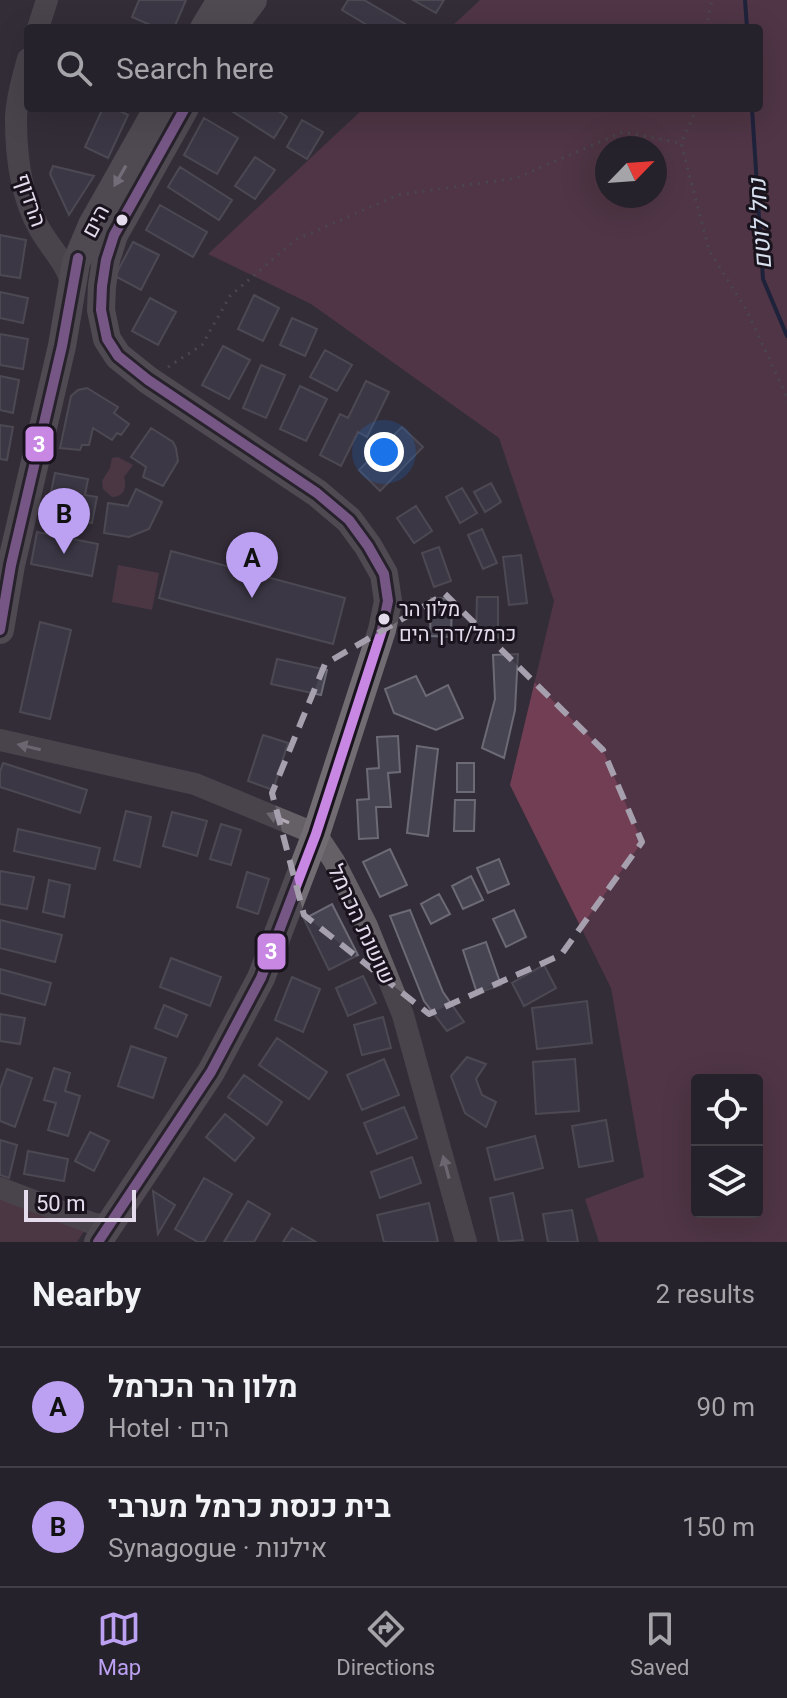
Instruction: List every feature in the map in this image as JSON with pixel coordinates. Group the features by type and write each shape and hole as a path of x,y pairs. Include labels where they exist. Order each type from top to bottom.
{"main road":[{"path":"212,24 236,12"},
{"name":"הים","path":"0,630 11,565 62,346 76,263 92,225 156,112"},
{"name":"הים","path":"104,1233 211,1072 261,978 316,834 382,630 388,601 384,574 349,520 317,493 148,380 118,356 107,339 101,310 102,286 114,235 183,112"},
{"path":"62,346 74,339 88,337 118,356"}],"street":[{"path":"39,24 47,0"},
{"name":"הרדוף","path":"24,78 16,117 20,173 27,201 49,246 68,272 72,290"},
{"name":"הרדוף","path":"49,246 76,241 92,225"},
{"path":"0,740 195,784 316,834"},
{"name":"שושנת הכרמל","path":"316,834 334,861 367,926 403,1015 466,1242"},
{"path":"0,1188 94,1224 104,1233"}],"path":[{"path":"707,24 712,0"},
{"path":"695,112 681,143 709,250 747,311 787,402"},
{"path":"148,380 202,345 230,296 295,240 398,195 516,178 623,132 681,143"}],"highlighted area":[{"path":"445,594 603,750 642,842 561,955 429,1014 304,915 272,793 325,664"}],"shaded area":[{"path":"480,0 787,0 787,1242 599,1242 585,1199 644,1177 611,988 510,785 554,601 499,438 311,304 208,254 360,112 763,112 763,24 454,24"},
{"path":"118,457 133,465 124,477 124,491 112,497 103,489 102,481 112,458"},
{"path":"118,565 159,573 152,610 112,602"},
{"path":"0,1199 85,1230 77,1242 0,1242"}],"building":[{"path":"139,0 186,0 176,24 148,24 132,17"},
{"path":"348,0 364,0 405,24 365,24 342,10"},
{"path":"413,0 444,0 436,13"},
{"path":"101,112 128,115 108,158 85,147"},
{"path":"233,112 280,112 287,117 274,138"},
{"path":"204,118 238,138 217,174 184,155"},
{"path":"302,120 323,132 307,159 287,147"},
{"path":"255,157 275,170 255,199 235,186"},
{"path":"53,166 94,176 69,215 50,174"},
{"path":"180,167 232,200 219,220 168,187"},
{"path":"160,205 207,232 193,257 146,230"},
{"path":"0,235 26,240 20,278 0,275"},
{"path":"133,242 159,255 141,290 115,276"},
{"path":"0,292 28,298 23,323 0,318"},
{"path":"254,295 279,308 263,341 238,329"},
{"path":"150,298 176,312 158,345 132,331"},
{"path":"292,318 317,329 305,356 280,345"},
{"path":"0,334 28,339 23,369 0,365"},
{"path":"223,346 250,360 229,399 202,385"},
{"path":"325,350 352,365 337,391 310,377"},
{"path":"261,365 285,375 266,418 243,408"},
{"path":"0,376 19,380 13,413 0,410"},
{"path":"366,381 389,392 367,437 358,432 341,466 320,455 340,414 348,418"},
{"path":"300,386 327,399 306,441 280,429"},
{"path":"87,388 118,407 114,413 129,424 121,435 117,433 112,440 93,428 89,445 82,445 80,450 60,448 71,396"},
{"path":"0,425 13,427 7,460 0,459"},
{"path":"402,427 423,447 380,491 359,470"},
{"path":"151,428 173,442 176,448 178,461 163,486 143,477 146,467 131,457"},
{"path":"55,473 88,479 85,495 97,497 92,523 73,519 72,525 48,519 46,516"},
{"path":"491,483 501,502 485,512 474,492"},
{"path":"462,488 477,513 460,523 446,497"},
{"path":"136,489 162,502 149,529 129,537 104,533 108,503 128,506"},
{"path":"416,506 432,531 414,543 397,518"},
{"path":"482,529 497,563 483,569 468,535"},
{"path":"37,532 98,544 92,576 31,564"},
{"path":"439,547 451,581 434,587 422,553"},
{"path":"171,551 345,598 333,644 159,598"},
{"path":"521,555 527,603 509,605 503,557"},
{"path":"477,597 498,597 498,638 476,637"},
{"path":"431,598 452,599 451,637 430,636"},
{"path":"40,622 71,630 50,719 20,712"},
{"path":"518,654 515,710 504,758 482,748 495,699 493,655"},
{"path":"277,659 327,670 321,695 271,684"},
{"path":"416,676 426,696 448,685 463,718 436,730 394,713 385,689"},
{"path":"263,735 288,743 273,790 248,781"},
{"path":"398,736 400,772 388,773 391,807 376,807 378,838 359,839 357,800 369,799 367,769 379,768 377,737"},
{"path":"417,746 438,749 428,836 407,833"},
{"path":"3,763 87,790 80,813 0,787"},
{"path":"457,763 474,763 474,792 457,792"},
{"path":"455,800 475,800 474,831 454,831"},
{"path":"126,811 151,817 140,867 114,860"},
{"path":"172,812 207,821 197,856 163,846"},
{"path":"221,824 241,830 231,865 210,859"},
{"path":"18,829 100,848 95,869 14,851"},
{"path":"390,849 407,885 380,897 363,862"},
{"path":"499,859 509,884 488,893 477,868"},
{"path":"0,871 34,877 27,909 0,904"},
{"path":"247,872 269,879 258,914 237,907"},
{"path":"471,876 483,900 463,909 452,886"},
{"path":"49,880 70,885 64,917 43,912"},
{"path":"439,894 450,914 431,924 421,904"},
{"path":"332,904 358,955 329,970 304,919"},
{"path":"410,910 443,992 464,1022 447,1031 424,1001 390,916"},
{"path":"514,910 526,937 506,947 493,919"},
{"path":"0,920 62,935 55,962 0,948"},
{"path":"486,942 501,985 477,993 463,950"},
{"path":"171,958 221,977 210,1006 160,987"},
{"path":"544,965 556,988 524,1006 512,983"},
{"path":"0,969 51,983 45,1005 0,993"},
{"path":"363,976 376,1003 348,1016 336,988"},
{"path":"292,977 320,989 303,1032 275,1020"},
{"path":"587,1001 592,1043 537,1049 532,1008"},
{"path":"164,1005 187,1015 177,1037 155,1028"},
{"path":"0,1014 25,1018 20,1044 0,1041"},
{"path":"383,1017 391,1048 362,1055 354,1025"},
{"path":"277,1038 327,1072 309,1099 259,1065"},
{"path":"131,1046 166,1058 153,1098 118,1086"},
{"path":"467,1057 486,1064 476,1079 482,1095 496,1102 486,1127 465,1113 451,1076"},
{"path":"384,1059 399,1095 362,1110 347,1075"},
{"path":"575,1059 579,1111 536,1114 533,1062"},
{"path":"54,1068 70,1073 65,1091 80,1096 68,1136 48,1130 56,1103 44,1100"},
{"path":"7,1069 32,1078 15,1127 0,1121 0,1089"},
{"path":"244,1075 282,1102 267,1125 228,1097"},
{"path":"404,1107 417,1138 377,1154 364,1123"},
{"path":"225,1114 254,1138 235,1161 206,1137"},
{"path":"606,1120 613,1161 579,1167 572,1126"},
{"path":"90,1132 109,1141 94,1171 75,1161"},
{"path":"535,1136 543,1168 495,1180 487,1148"},
{"path":"0,1140 17,1145 9,1178 0,1175"},
{"path":"28,1151 68,1159 64,1181 24,1174"},
{"path":"412,1157 421,1183 380,1198 371,1172"},
{"path":"204,1178 232,1194 204,1242 198,1242 175,1229"},
{"path":"153,1191 175,1205 158,1234"},
{"path":"513,1193 523,1240 499,1242 490,1198"},
{"path":"248,1201 270,1214 254,1242 224,1242"},
{"path":"429,1203 438,1242 384,1242 377,1215"},
{"path":"572,1210 578,1242 548,1242 543,1214"},
{"path":"292,1228 316,1242 283,1242"}],"waterway":[{"name":"נחל לוטם","path":"745,0 747,24"},
{"name":"נחל לוטם","path":"752,112 763,279 787,336"}],"transit line":[{"name":"3","path":"98,1242 211,1072 261,978 316,834 382,630 388,601 384,574 349,520 317,493 148,380 118,356 107,339 101,310 102,286 114,235 183,112"},
{"name":"3","path":"0,630 11,565 62,346 78,258"}],"place":[{"name":"בית כנסת כרמל מערבי","path":"64,554"},
{"name":"מלון הר הכרמל","path":"252,598"},
{"name":"מלון הר כרמל/דרך הים","path":"384,619"}]}
